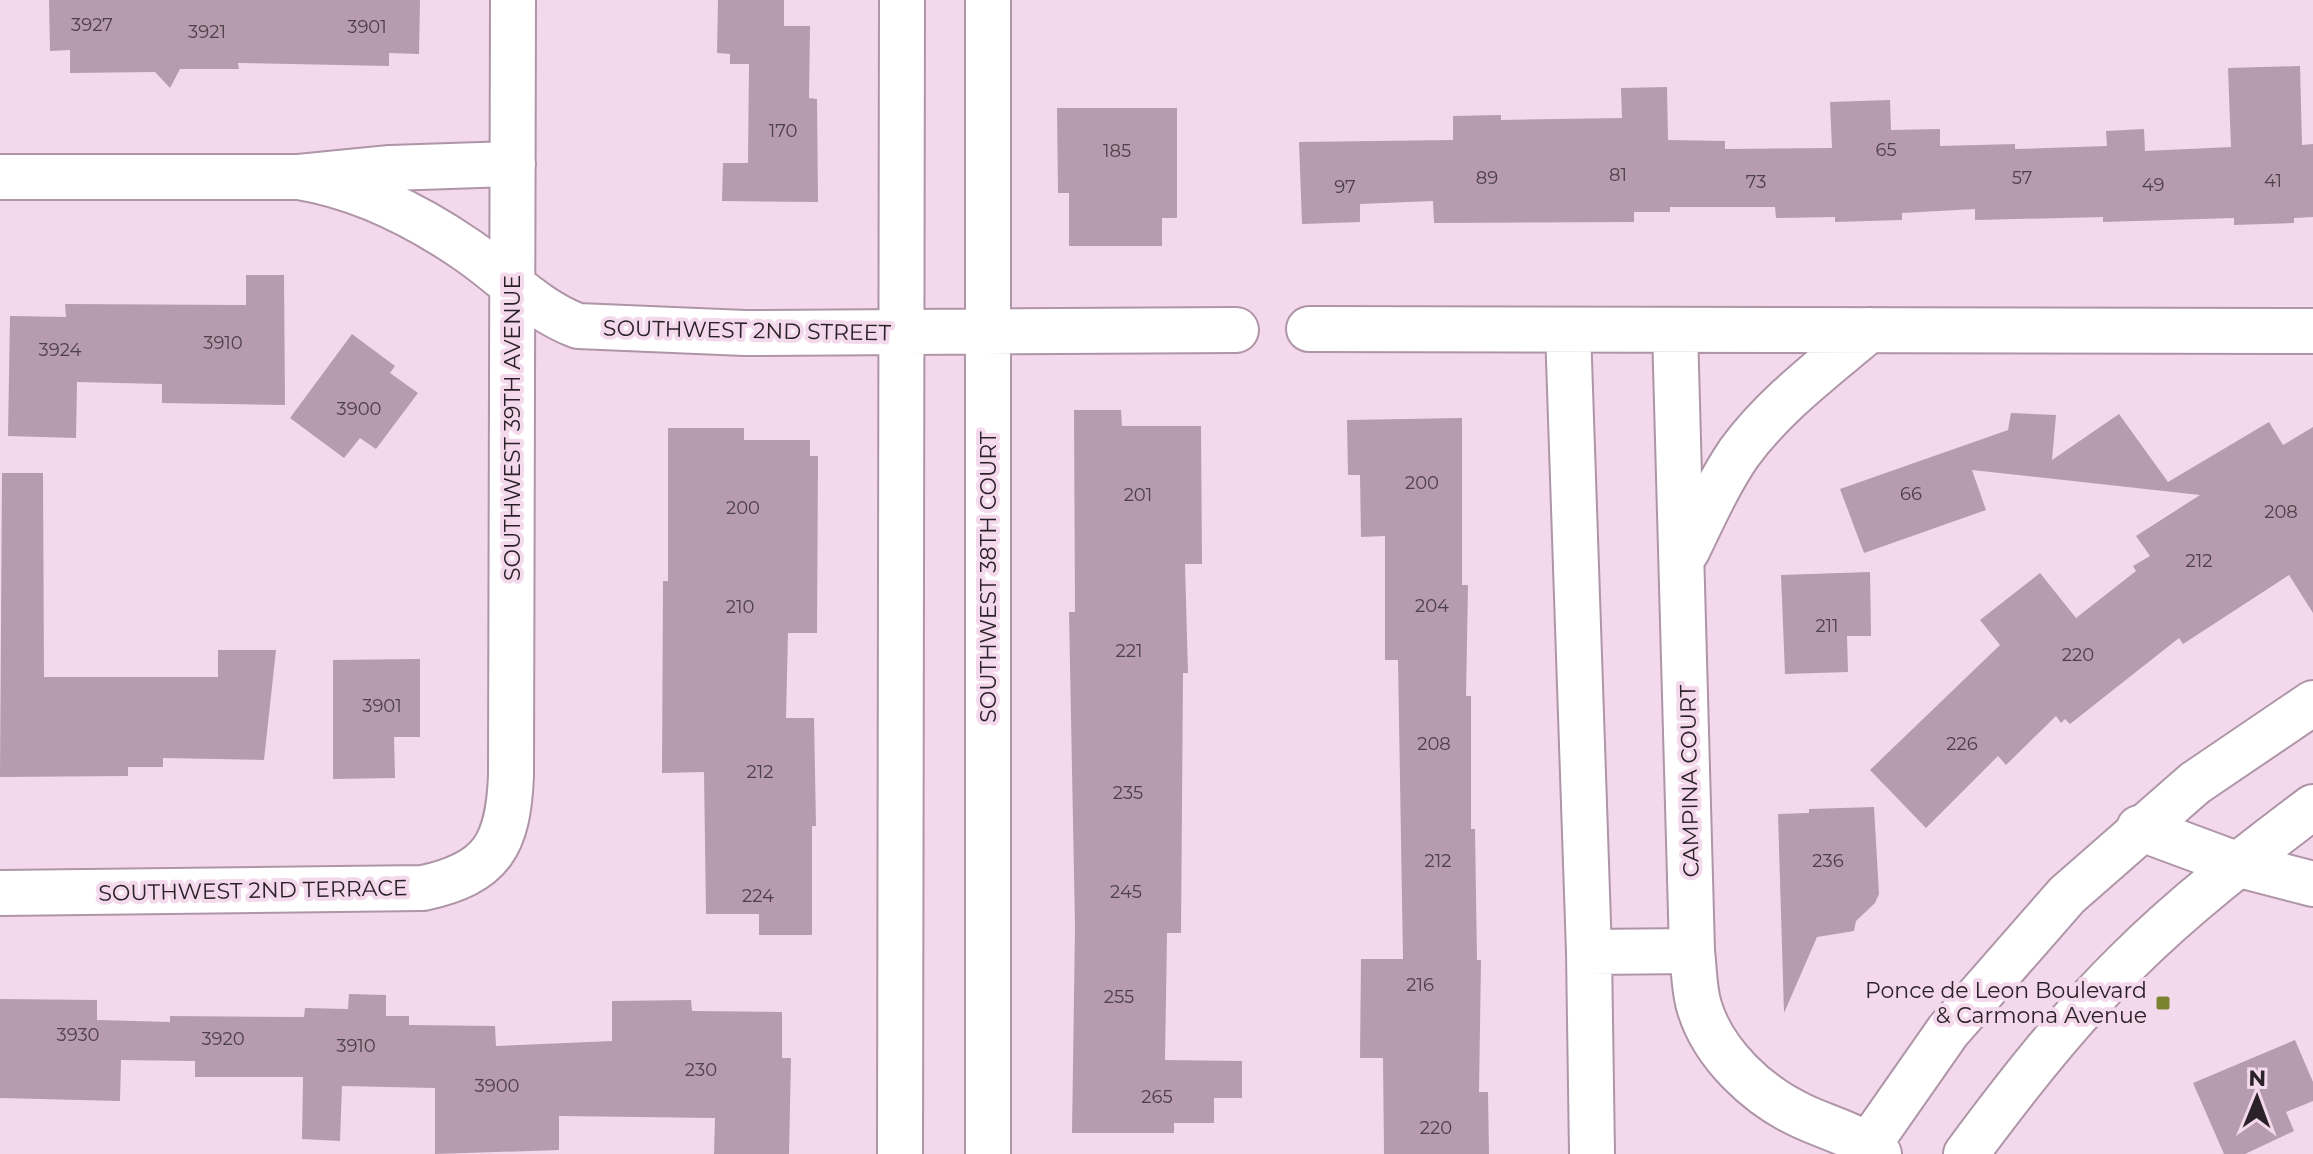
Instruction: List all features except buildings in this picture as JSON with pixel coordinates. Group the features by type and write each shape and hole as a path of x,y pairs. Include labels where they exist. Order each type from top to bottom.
{"street":[{"name":"SOUTHWEST 39TH AVENUE","path":"495,853 509,807 511,776 513,0"},
{"path":"900,1154 902,0"},
{"name":"SOUTHWEST 38TH COURT","path":"988,0 988,1154"},
{"name":"SOUTHWEST 2ND STREET","path":"0,177 299,177 390,168 513,164"},
{"name":"SOUTHWEST 2ND STREET","path":"299,177 328,182 373,197 467,250 553,317 578,326 745,333 1236,330"},
{"path":"1309,329 2313,331"},
{"path":"1568,330 1589,952 1592,1154"},
{"name":"CAMPINA COURT","path":"1675,330 1684,557 1692,951 1699,1007 1738,1071 1765,1095 1869,1151"},
{"path":"1684,557 1716,490 1757,432 1786,401 1869,330"},
{"path":"1869,1151 1948,1031 2067,895 2139,828 2220,765 2313,703"},
{"path":"1966,1154 2018,1084 2125,963 2236,864 2313,807"},
{"path":"2139,828 2236,864 2313,884"},
{"name":"SOUTHWEST 2ND TERRACE","path":"0,893 423,888 454,882 477,869 495,853"},
{"path":"1589,952 1692,951"}],"place":[{"name":"Ponce de Leon Boulevard & Carmona Avenue","path":"2163,1003"}]}
